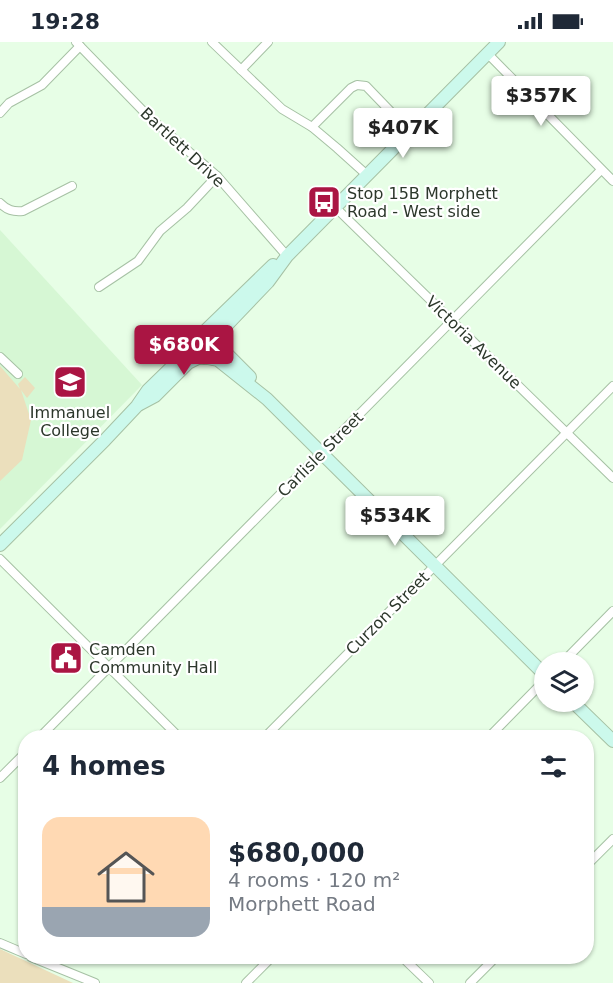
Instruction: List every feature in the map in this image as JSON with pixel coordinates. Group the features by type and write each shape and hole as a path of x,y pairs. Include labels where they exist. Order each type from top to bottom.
{"street":[{"path":"212,42 282,109 312,127 367,175"},
{"path":"241,70 268,42"},
{"path":"137,406 155,396 188,363 212,355 216,351 217,342 225,327 268,282 287,256 499,42"},
{"path":"0,112 9,103 42,85 78,44"},
{"name":"Bartlett Drive","path":"78,44 149,117 217,176 287,256"},
{"path":"488,54 613,181"},
{"path":"312,127 351,88 357,85 366,86 392,112"},
{"name":"Carlisle Street","path":"47,730 601,170"},
{"path":"99,287 138,261 160,231 187,208 217,176"},
{"path":"0,203 6,209 15,212 23,211 72,186"},
{"name":"Victoria Avenue","path":"335,207 613,478"},
{"path":"0,545 137,406 148,390 185,354 196,334 205,331 273,265 287,256"},
{"path":"205,331 210,333 239,364 267,399"},
{"path":"190,343 193,353 204,358 219,360 267,399 534,664"},
{"path":"0,357 18,374"},
{"name":"Curzon Street","path":"272,730 613,386"},
{"path":"0,560 172,730"},
{"path":"573,652 613,611"},
{"path":"496,730 534,691"},
{"path":"583,712 613,741"},
{"path":"0,778 18,760"},
{"path":"594,858 613,839"},
{"path":"0,943 18,951"},
{"path":"55,964 95,983"},
{"path":"246,983 265,964"},
{"path":"409,964 429,983"},
{"path":"470,983 489,964"}],"shaded area":[{"name":"Immanuel College","path":"0,230 142,385 0,529"},
{"path":"0,366 20,389 18,384 25,377 35,388 27,398 21,390 31,420 22,460 0,481"},
{"path":"0,949 18,957 18,964 32,964 73,983 0,983"}],"place":[{"name":"Stop 15B Morphett Road - West side","path":"324,202"},
{"name":"Immanuel College","path":"70,382"},
{"name":"Camden Community Hall","path":"66,658"}]}
